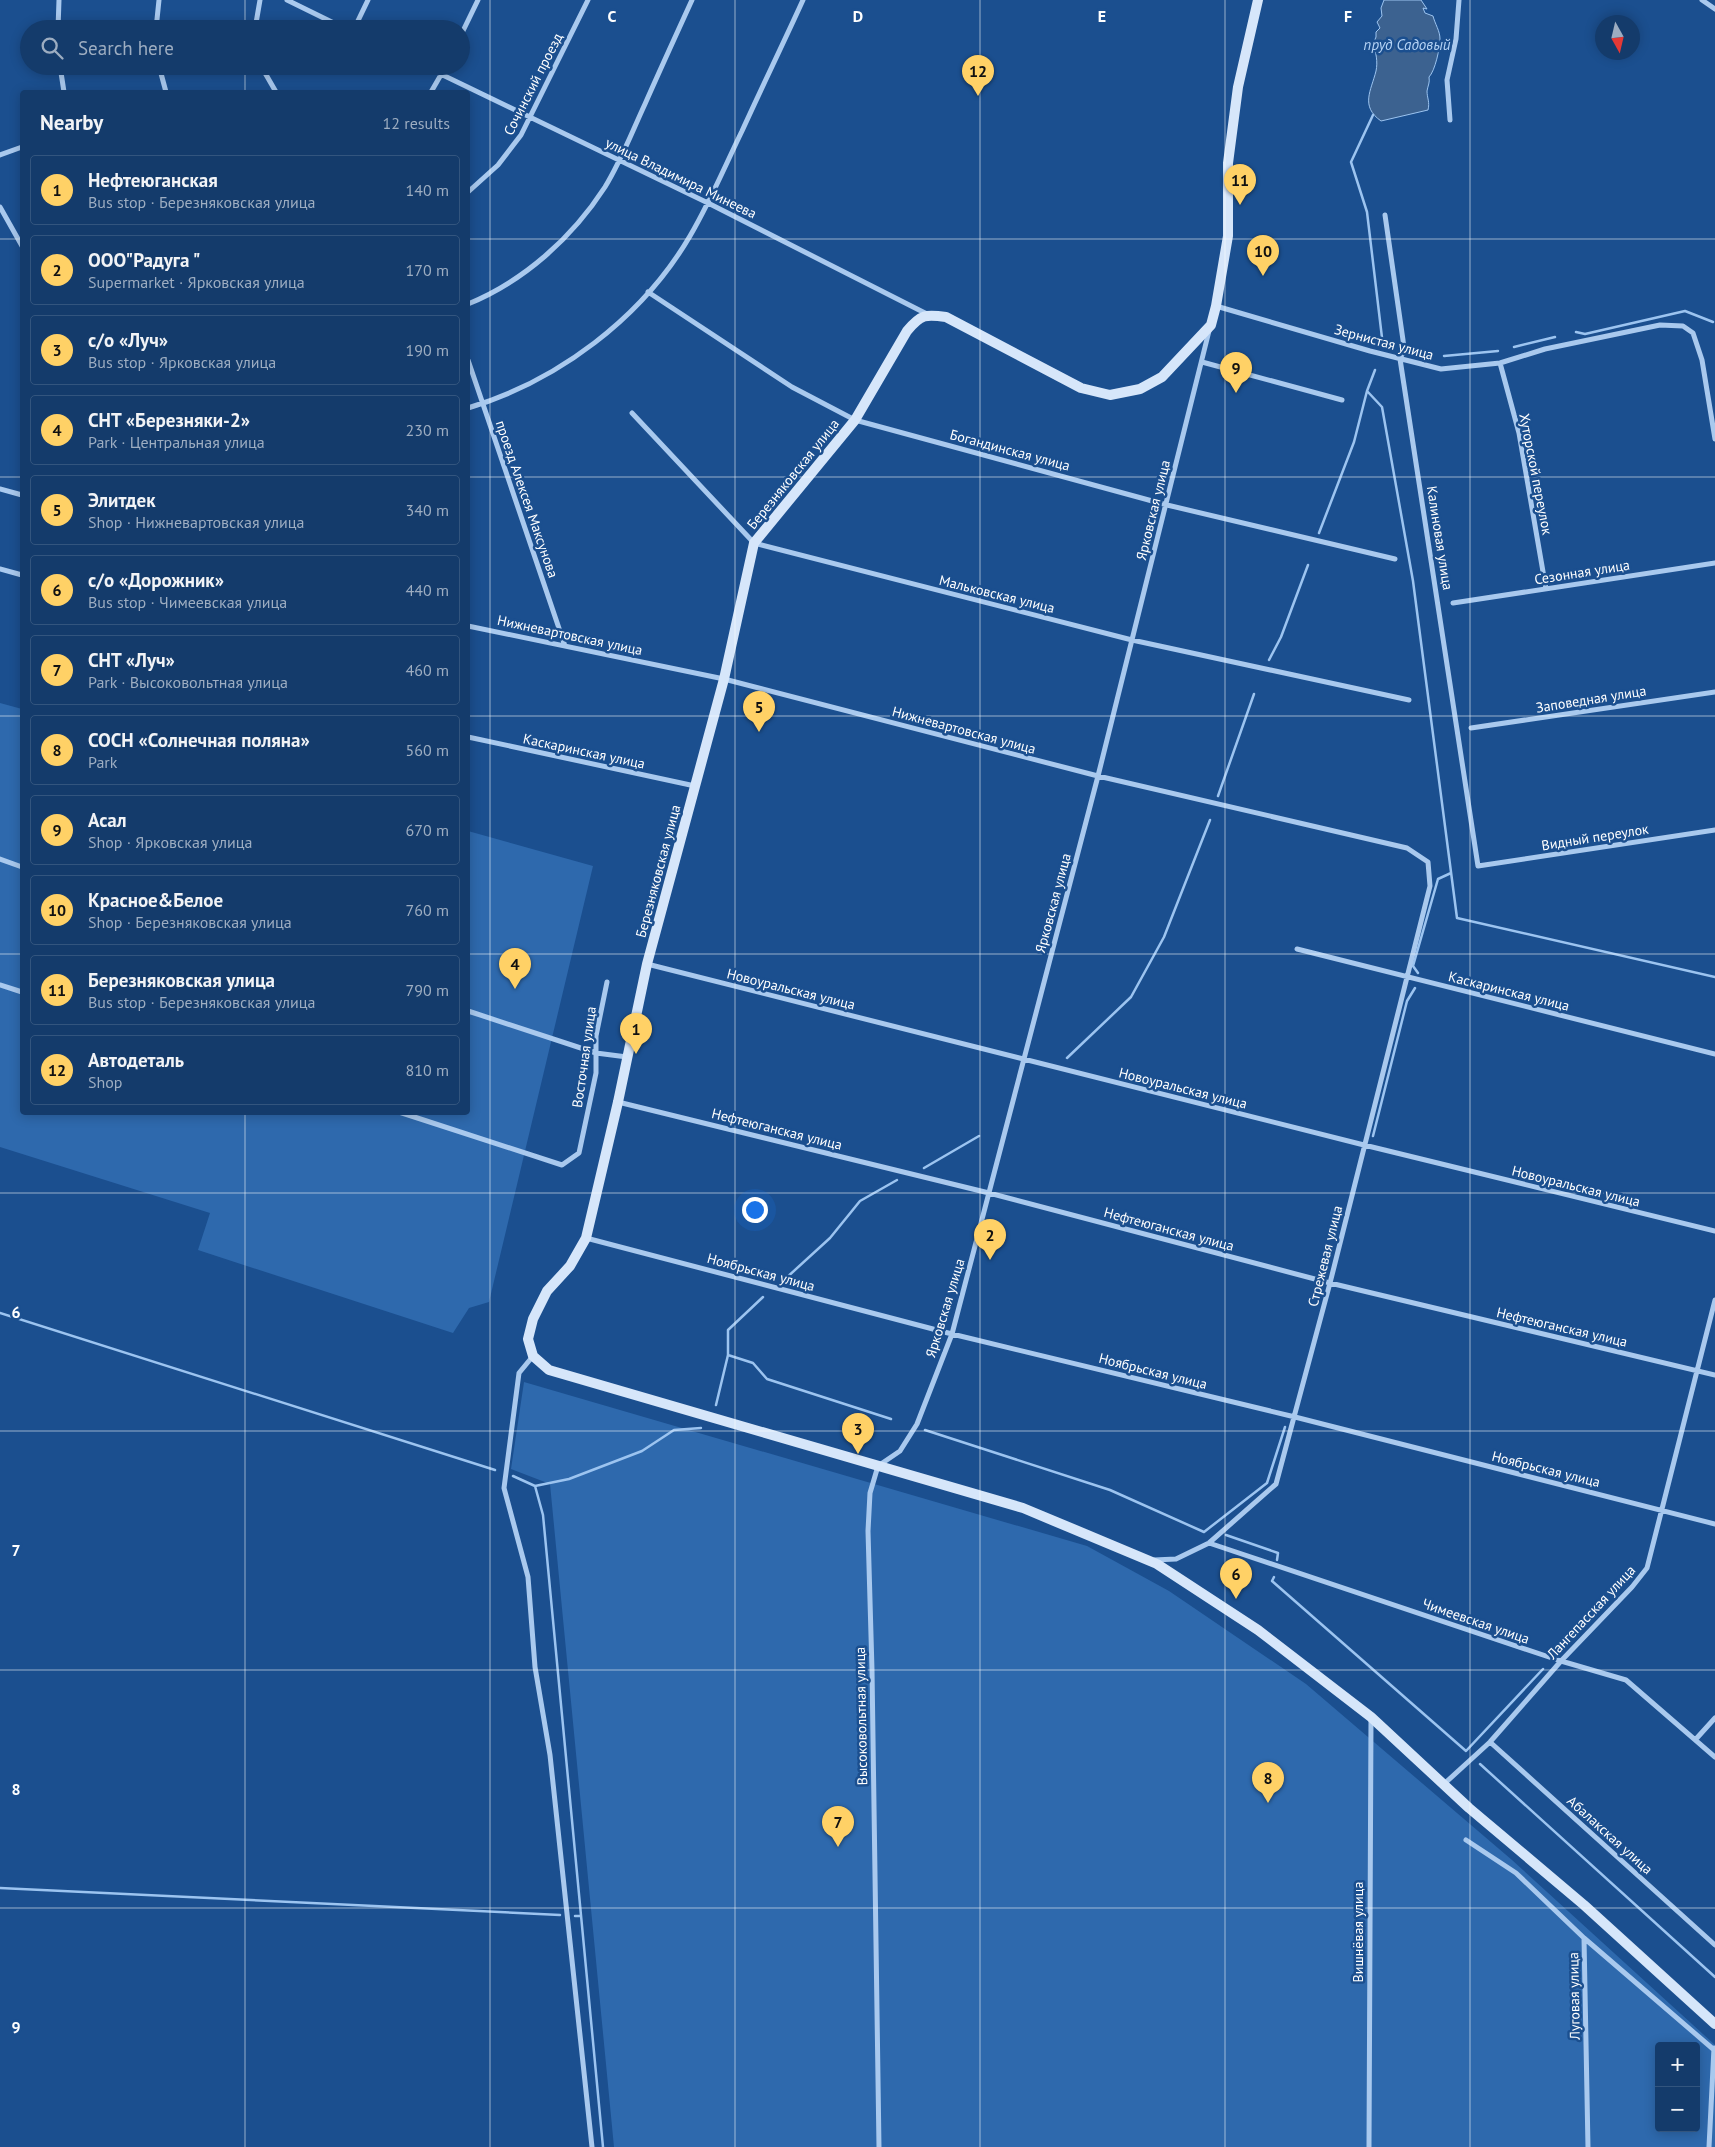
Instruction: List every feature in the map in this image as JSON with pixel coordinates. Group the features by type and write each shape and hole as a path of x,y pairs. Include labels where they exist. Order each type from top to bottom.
{"street":[{"path":"58,20 59,0"},
{"path":"157,20 159,0"},
{"path":"257,20 260,0"},
{"path":"287,0 328,20"},
{"path":"358,20 368,0"},
{"path":"468,20 478,0"},
{"name":"Сочинский проезд","path":"470,190 498,165 521,135 588,0"},
{"path":"470,303 503,286 550,252 589,210 619,160 692,0"},
{"path":"470,407 483,404 536,380 585,350 615,326 668,269 690,237 708,203 803,0"},
{"path":"928,314 946,317 1081,388 1110,395 1140,389 1162,377 1211,325 1216,306 1228,236 1228,163 1238,87 1258,0"},
{"path":"1450,120 1447,80 1456,38 1459,0"},
{"path":"1702,0 1715,9"},
{"path":"61,75 64,90"},
{"path":"161,75 165,90"},
{"path":"266,75 275,90"},
{"path":"432,90 442,75"},
{"name":"улица Владимира Минеева","path":"442,75 708,203 928,314"},
{"path":"0,155 20,148"},
{"path":"0,207 20,242"},
{"name":"Калиновая улица","path":"1385,215 1403,340 1404,350 1400,359 1478,866"},
{"name":"Богандинская улица","path":"648,292 792,387 855,420 1167,505 1395,559"},
{"name":"Зернистая улица","path":"1216,306 1441,369 1500,363 1545,349 1660,324 1683,326 1693,333 1702,360 1715,439"},
{"name":"Березняковская улица","path":"533,1356 528,1339 533,1319 548,1292 570,1266 586,1238 618,1102 647,964 724,679 754,543 855,420 907,331 916,321 928,314"},
{"name":"Ярковская улица","path":"878,1466 900,1451 917,1424 952,1334 1098,776 1211,325"},
{"path":"1202,362 1342,400"},
{"name":"Хуторской переулок","path":"1500,363 1519,433 1546,589"},
{"name":"проезд Алексея Максунова","path":"470,366 565,646"},
{"path":"632,413 754,543"},
{"path":"0,489 20,494"},
{"name":"Мальковская улица","path":"754,543 1132,640 1409,700"},
{"name":"Сезонная улица","path":"1453,603 1715,563"},
{"path":"0,569 20,574"},
{"name":"Нижневартовская улица","path":"470,626 724,679 1098,776 1407,848 1428,862 1430,886"},
{"name":"Заповедная улица","path":"1471,728 1715,692"},
{"name":"Каскаринская улица","path":"470,737 695,786"},
{"name":"Видный переулок","path":"1478,866 1715,830"},
{"path":"0,859 20,866"},
{"name":"Стрежевая улица","path":"1151,1560 1176,1559 1209,1543 1276,1484 1330,1283 1430,886"},
{"name":"Каскаринская улица","path":"1297,949 1715,1054"},
{"name":"Новоуральская улица","path":"647,964 1024,1060 1715,1231"},
{"name":"Восточная улица","path":"408,1115 562,1164 579,1153 596,1073 596,1036 607,982"},
{"path":"0,985 20,991"},
{"path":"470,1012 596,1053 628,1057"},
{"name":"Нефтеюганская улица","path":"618,1102 989,1193 1330,1283 1715,1375"},
{"name":"Ноябрьская улица","path":"586,1238 952,1334 1295,1417 1715,1524"},
{"name":"Лангепасская улица","path":"1444,1784 1490,1742 1560,1661 1632,1588 1647,1568 1715,1300"},
{"path":"592,2147 550,1755 535,1667 528,1577 504,1488 519,1373 533,1356 549,1370 1023,1508 1151,1560 1258,1630 1371,1717 1469,1808 1584,1906 1715,2024"},
{"name":"Высоковольтная улица","path":"878,1466 870,1493 868,1531 872,1670 878,2147"},
{"name":"Чимеевская улица","path":"1209,1543 1560,1661 1626,1680 1715,1757"},
{"name":"Вишнёвая улица","path":"1369,2147 1371,1717"},
{"path":"1696,1740 1715,1718"},
{"name":"Абалакская улица","path":"1490,1742 1715,1945"},
{"name":"Луговая улица","path":"1466,1840 1516,1873 1584,1938 1588,2147"},
{"path":"1584,1938 1714,2048 1709,2147"}],"shaded area":[{"path":"0,703 20,708 20,1115 470,1115 470,832 593,866 489,1302 469,1308 453,1333 198,1250 210,1213 0,1147"},
{"path":"524,1382 1087,1546 1169,1591 1306,1684 1512,1860 1715,2045 1715,2147 614,2147 550,1484 511,1469"}],"water":[{"name":"пруд Садовый","path":"1384,0 1421,0 1427,9 1423,8 1425,13 1433,16 1440,39 1437,59 1429,77 1427,91 1428,110 1381,121 1371,110 1369,98 1377,68 1373,44 1376,32 1380,28 1377,22 1382,16 1381,8"}],"waterway":[{"path":"1373,115 1351,162 1367,212 1383,346 1391,344"},
{"path":"1576,332 1585,334 1685,311 1713,322"},
{"path":"1514,347 1555,337"},
{"path":"1407,349 1432,355"},
{"path":"1444,356 1498,351"},
{"path":"1375,370 1367,391 1382,407 1413,581 1457,918 1715,977"},
{"path":"1319,533 1354,442 1367,391"},
{"path":"1269,660 1281,637 1308,565"},
{"path":"1218,796 1254,694"},
{"path":"1067,1058 1131,997 1164,937 1210,820"},
{"path":"1418,973 1413,966 1438,879 1451,873"},
{"path":"1373,1136 1407,1001 1415,988"},
{"path":"924,1168 979,1136"},
{"path":"784,1280 830,1238 860,1201 897,1180"},
{"path":"716,1405 728,1355 728,1330 763,1297"},
{"path":"0,1313 495,1470"},
{"path":"728,1355 753,1363 767,1379 891,1419"},
{"path":"925,1430 1110,1490 1204,1532 1267,1483 1285,1427"},
{"path":"535,1486 569,1479 642,1451 674,1430 701,1428"},
{"path":"513,1476 535,1486 543,1515 603,2147"},
{"path":"1226,1535 1278,1553 1277,1560"},
{"path":"1274,1577 1272,1581 1466,1751 1543,1669"},
{"path":"1480,1764 1715,1977"},
{"path":"0,1888 560,1915"},
{"path":"575,1916 581,1916"}],"place":[{"name":"Автодеталь","path":"978,96"},
{"name":"Березняковская улица","path":"1240,205"},
{"name":"Красное&Белое","path":"1263,276"},
{"name":"Асал","path":"1236,393"},
{"name":"Элитдек","path":"759,732"},
{"name":"СНТ «Березняки-2»","path":"515,989"},
{"name":"Нефтеюганская","path":"636,1054"},
{"name":"ООО\"Радуга \"","path":"990,1260"},
{"name":"с/о «Луч»","path":"858,1454"},
{"name":"с/о «Дорожник»","path":"1236,1599"},
{"name":"СОСН «Солнечная поляна»","path":"1268,1803"},
{"name":"СНТ «Луч»","path":"838,1847"}]}
